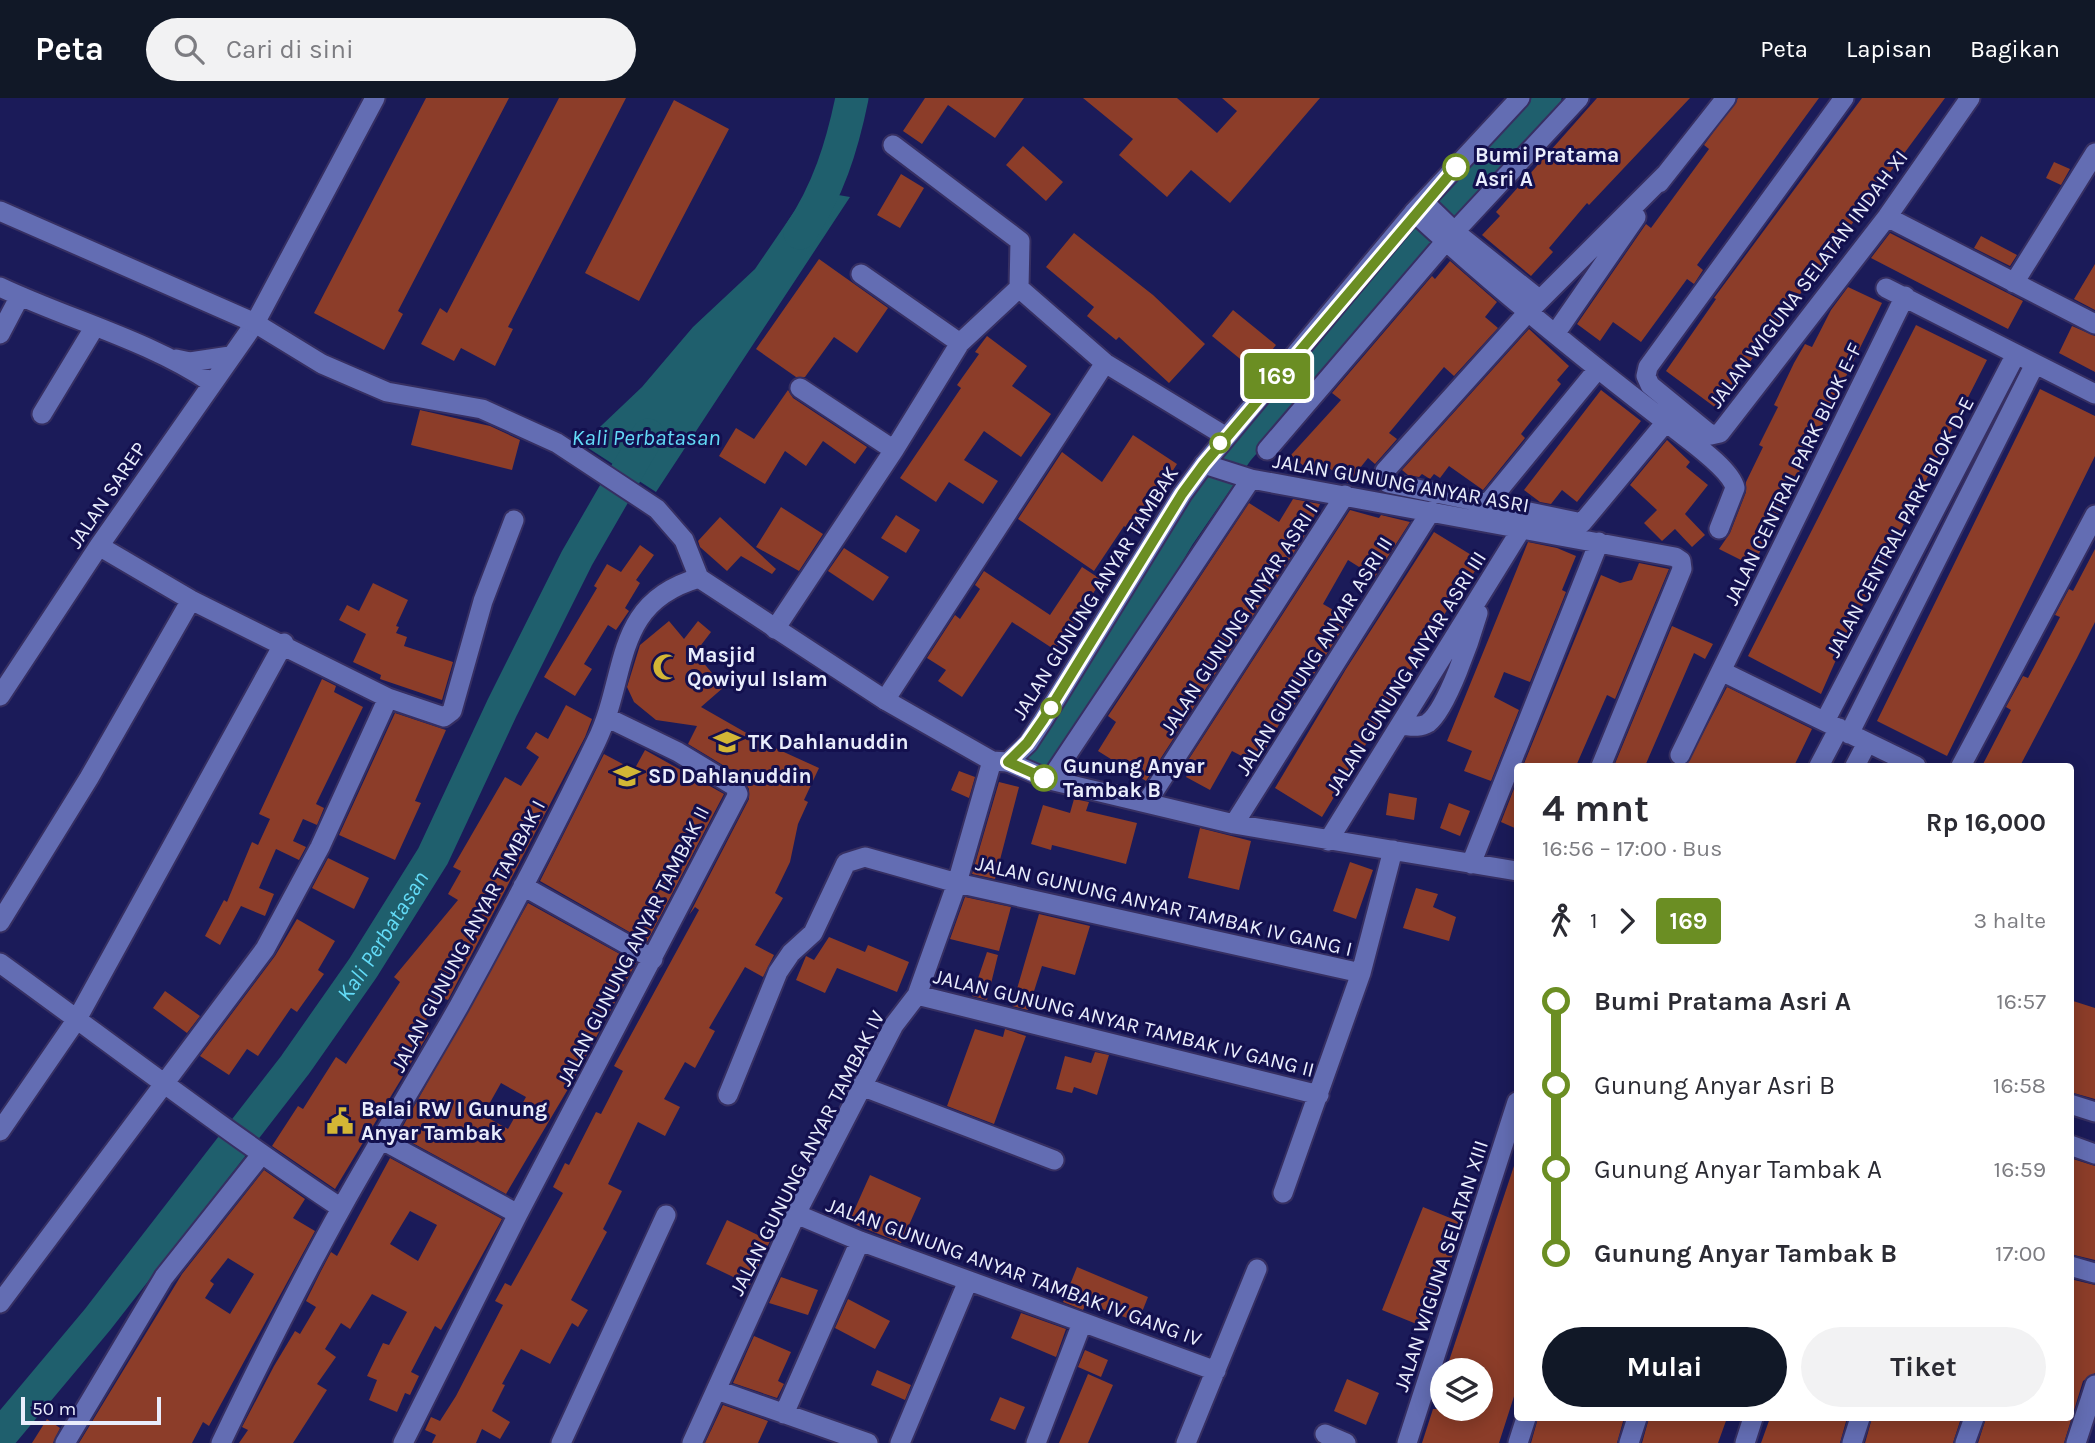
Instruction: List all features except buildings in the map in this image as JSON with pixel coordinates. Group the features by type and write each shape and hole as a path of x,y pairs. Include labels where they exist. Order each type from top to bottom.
{"street":[{"name":"JALAN SAREP","path":"0,696 212,383 224,358 255,323 375,98"},
{"name":"JALAN GUNUNG ANYAR TAMBAK","path":"1000,761 1027,743 1043,720 1182,494 1212,467 1226,436 1435,222 1520,98"},
{"path":"1267,450 1435,222 1579,98"},
{"path":"1555,334 1666,174 1726,98"},
{"name":"JALAN WIGUNA SELATAN INDAH XI","path":"1844,98 1648,367 1646,376 1650,386 1711,435 1716,435 1887,217 1970,98"},
{"path":"775,629 894,450 960,343 1019,288 1020,241 893,145"},
{"path":"2014,283 2095,153"},
{"path":"1666,174 1535,305 1385,471 1384,478 1388,483 1582,523 1590,517 1666,422"},
{"path":"0,211 255,323 323,364 387,392 482,409 557,443 657,509 684,540 699,578 885,700 1000,761 1050,780 1234,824 1514,871"},
{"path":"1887,217 2095,324"},
{"path":"1435,222 1535,305 1555,334 1597,370 1702,450 1732,479 1735,488 1718,528"},
{"path":"861,274 960,343"},
{"path":"0,287 94,328 183,360 212,383"},
{"path":"1019,288 1105,363 1226,436"},
{"path":"1886,288 2095,394"},
{"path":"0,334 20,296"},
{"name":"JALAN CENTRAL PARK BLOK E-F","path":"1679,755 1905,296"},
{"path":"42,414 94,328"},
{"name":"JALAN CENTRAL PARK BLOK D-E","path":"1837,728 2016,354"},
{"path":"183,360 224,358"},
{"path":"885,700 1105,363"},
{"path":"1820,763 2035,364"},
{"path":"1488,503 1597,370"},
{"path":"800,388 894,450"},
{"name":"JALAN GUNUNG ANYAR ASRI","path":"1212,467 1248,478 1598,542 1675,557 1681,561 1682,569 1602,763"},
{"name":"JALAN GUNUNG ANYAR ASRI","path":"1050,780 1248,478"},
{"name":"JALAN GUNUNG ANYAR ASRI I","path":"1147,802 1345,495"},
{"name":"JALAN GUNUNG ANYAR ASRI II","path":"1234,824 1431,511"},
{"path":"1963,763 2095,515"},
{"path":"99,547 191,600 284,643 388,698 439,716 452,711 483,601 514,520"},
{"name":"JALAN GUNUNG ANYAR ASRI III","path":"1328,841 1522,528"},
{"path":"1471,864 1598,542"},
{"name":"JALAN GUNUNG ANYAR TAMBAK I","path":"221,1443 341,1208 460,1005 608,718 611,690 635,623 651,601 675,584 699,578"},
{"path":"0,922 89,778 191,600"},
{"path":"0,1131 77,1019 284,643"},
{"path":"1721,671 1910,763"},
{"path":"0,1303 265,949 320,847 388,698"},
{"name":"JALAN GUNUNG ANYAR TAMBAK II","path":"403,1443 518,1214 653,959 737,789 678,752 608,718"},
{"path":"1857,763 1867,743"},
{"name":"JALAN GUNUNG ANYAR TAMBAK IV","path":"692,1443 796,1214 894,1025 917,995 1000,761"},
{"path":"1283,1193 1361,973 1393,850"},
{"name":"JALAN GUNUNG ANYAR TAMBAK IV GANG I","path":"728,1095 778,972 791,953 813,933 846,863 865,857 957,883 1361,973"},
{"path":"523,886 653,959"},
{"path":"0,962 258,1152 341,1208"},
{"name":"JALAN GUNUNG ANYAR TAMBAK IV GANG II","path":"917,995 1319,1095"},
{"path":"861,1086 1055,1160"},
{"path":"2074,1105 2095,1112"},
{"name":"JALAN WIGUNA SELATAN XIII","path":"1407,1443 1514,1111"},
{"path":"382,1140 518,1214"},
{"path":"2074,1146 2095,1154"},
{"path":"65,1443 164,1276 258,1152"},
{"name":"JALAN GUNUNG ANYAR TAMBAK IV GANG IV","path":"796,1214 860,1241 1216,1371"},
{"path":"561,1443 667,1215"},
{"path":"783,1415 860,1241"},
{"path":"2074,1267 2095,1273"},
{"path":"1186,1443 1257,1269"},
{"path":"900,1443 968,1281"},
{"path":"1036,1443 1082,1323"},
{"path":"2076,1443 2095,1385"},
{"path":"717,1391 868,1443"},
{"path":"1518,1443 1525,1421"},
{"path":"1629,1443 1636,1421"},
{"path":"1745,1443 1752,1421"},
{"path":"1852,1443 1859,1421"},
{"path":"1965,1443 1972,1421"},
{"path":"1325,1433 1346,1443"}],"water":[{"name":"Kali Perbatasan","path":"809,190 850,197 656,492 582,444 642,387 693,327 755,269"}],"waterway":[{"name":"Kali Perbatasan","path":"800,233 819,201 833,168 852,98"},
{"path":"1040,767 1179,535 1237,451 1446,207 1545,98"},
{"name":"Kali Perbatasan","path":"0,1436 98,1319 295,1065 363,968 433,856 502,708 577,558 648,435"}],"bus line":[{"name":"169","path":"1044,778 1008,762 1027,743 1043,720 1182,494 1226,436 1414,212 1456,167"}],"place":[{"name":"Bumi Pratama Asri A","path":"1456,167"},
{"name":"Masjid Qowiyul Islam","path":"666,667"},
{"name":"TK Dahlanuddin","path":"727,742"},
{"name":"SD Dahlanuddin","path":"627,776"},
{"name":"Gunung Anyar Tambak B","path":"1044,778"},
{"name":"Balai RW I Gunung Anyar Tambak","path":"340,1121"}]}
